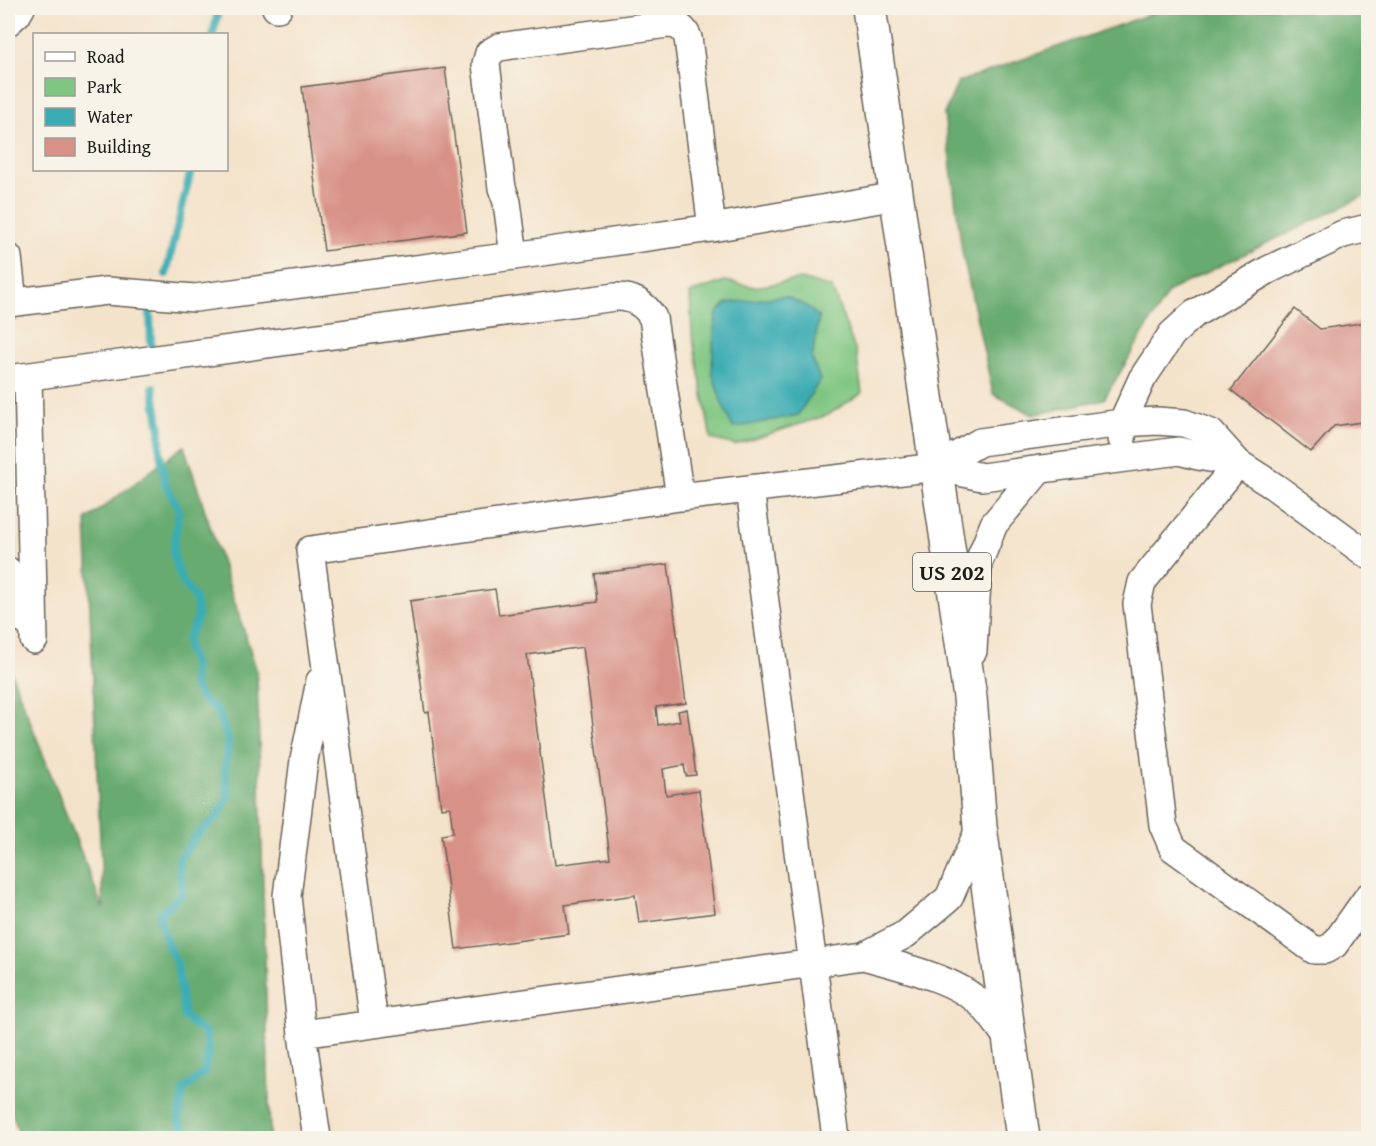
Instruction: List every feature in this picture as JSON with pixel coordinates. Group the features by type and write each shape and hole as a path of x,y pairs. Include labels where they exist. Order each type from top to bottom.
{"highway":[{"name":"US 202","path":"869,8 970,697 980,827 1023,1138"}],"lane":[{"path":"8,21 21,8"},
{"path":"514,256 507,202 502,188 486,64 489,53 499,47 667,24 676,25 684,30 688,38 712,228"},
{"path":"8,257 10,303 107,291 195,298 712,228 897,196"},
{"path":"1121,458 1122,423 1142,379 1172,333 1194,314 1268,270 1343,234 1368,228"},
{"path":"8,572 34,640 18,378 606,298 628,297 645,307 653,318 680,497"},
{"path":"937,467 980,442 1122,423 1157,421 1184,423 1211,433 1238,463 1368,555"},
{"path":"374,1023 310,550 680,497 937,467 982,477 1179,451 1238,463"},
{"path":"1238,463 1142,582 1138,593 1137,604 1163,825 1173,848 1314,950 1326,950 1334,945 1368,897"},
{"path":"970,697 978,564 994,524 1040,470"},
{"path":"750,489 836,1138"},
{"path":"317,1138 302,1034 287,896 304,760 325,659"},
{"path":"302,1034 864,956 906,934 949,898 980,827"},
{"path":"864,956 925,974 962,990 980,1003 1009,1040"}],"green space":[{"path":"1167,8 1368,8 1368,194 1169,291 1104,399 1033,415 993,394 962,251 944,114 958,82"},
{"path":"801,279 832,288 856,352 862,393 828,415 735,445 711,439 692,335 690,293 725,281 755,287"},
{"path":"184,446 257,671 270,1138 20,1138 8,1101 8,664 103,909 86,520"}],"water":[{"path":"785,296 806,306 819,317 812,358 820,380 798,415 733,428 712,372 717,313 727,303"}],"building":[{"path":"445,68 467,232 324,251 302,87"},
{"path":"1295,309 1320,329 1368,322 1368,421 1334,426 1311,452 1231,390"},
{"path":"668,564 686,703 656,707 658,725 680,721 678,711 687,709 696,775 686,776 684,765 663,769 666,795 699,790 715,913 639,923 635,895 565,905 569,934 456,949 441,835 453,833 450,807 441,808 429,712 425,713 410,601 495,589 499,615 597,602 594,574","holes":["583,647 610,858 555,865 527,655"]}],"waterway":[{"path":"213,33 217,16"},
{"path":"166,274 191,171"},
{"path":"150,312 151,344"},
{"path":"153,387 165,483 179,510 173,553 181,579 195,599 198,618 188,637 188,650 193,662 194,685 201,698 218,711 228,741 225,770 228,797 218,816 196,836 179,860 182,894 159,915 168,946 177,963 184,1017 206,1034 208,1053 204,1073 183,1090 179,1120 188,1138"}]}
